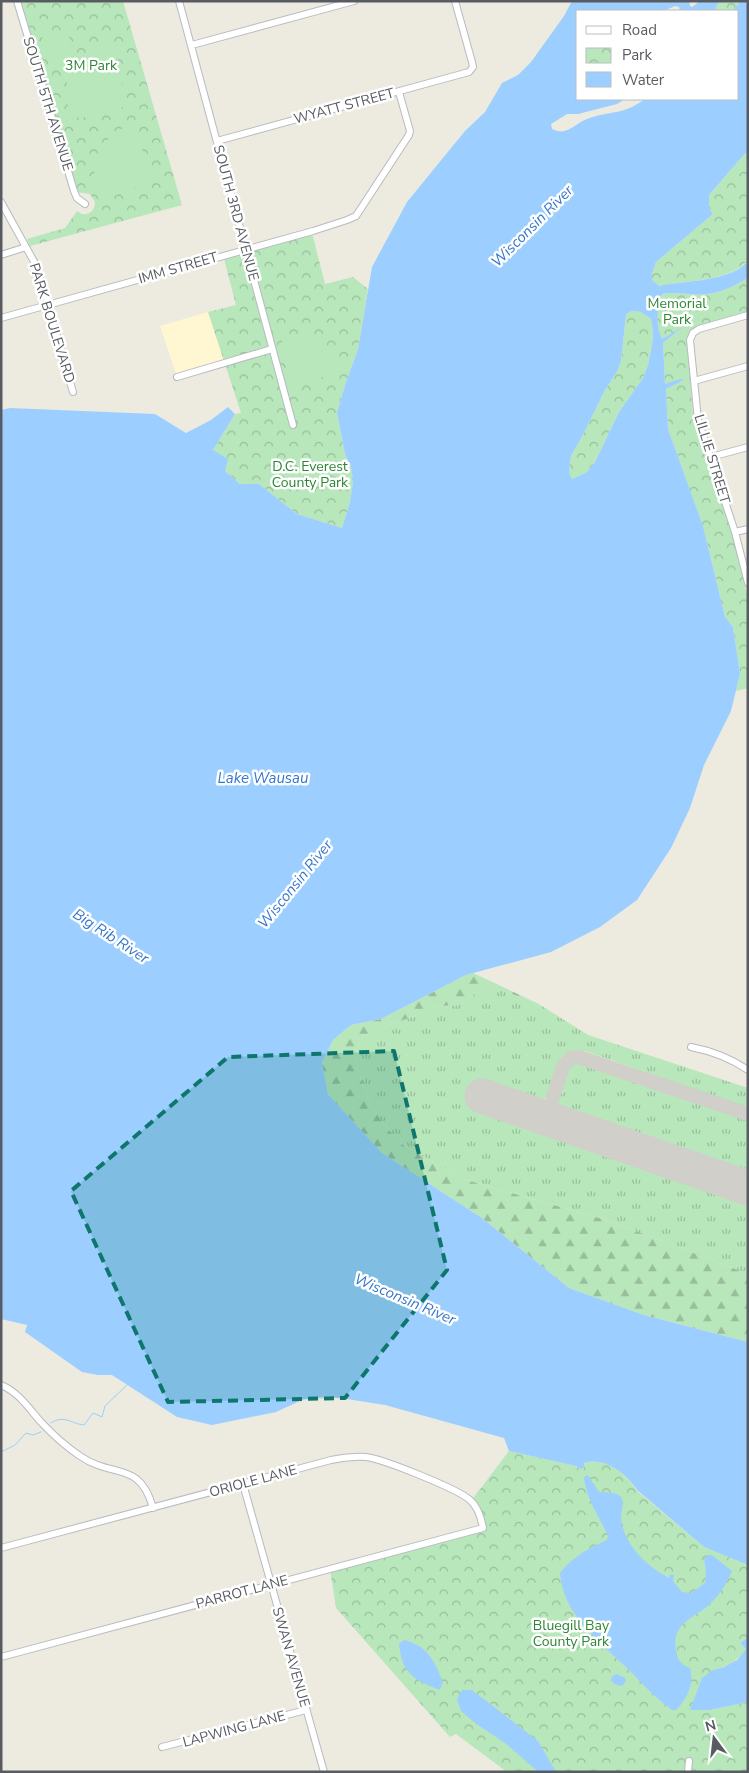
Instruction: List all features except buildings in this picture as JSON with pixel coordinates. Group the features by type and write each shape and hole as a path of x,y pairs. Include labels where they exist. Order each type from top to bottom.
{"street":[{"name":"SOUTH 5TH AVENUE","path":"17,1 74,191 79,200 85,204"},
{"name":"SOUTH 3RD AVENUE","path":"179,1 293,425"},
{"path":"192,45 354,1"},
{"name":"WYATT STREET","path":"217,141 399,92 471,70 472,62 455,1"},
{"name":"IMM STREET","path":"1,318 354,217 409,135 399,92"},
{"name":"PARK BOULEVARD","path":"1,202 37,267 73,392"},
{"path":"1,254 26,247"},
{"name":"LILLIE STREET","path":"748,316 699,329 693,333 690,340 698,420 735,532 748,583"},
{"path":"176,377 272,350"},
{"path":"694,381 748,366"},
{"path":"711,457 748,447"},
{"path":"735,532 748,529"},
{"path":"691,1047 727,1058 748,1070"},
{"path":"1,1385 14,1392 59,1440 82,1458 92,1464 136,1478 146,1489 153,1508"},
{"name":"ORIOLE LANE","path":"1,1548 331,1460 351,1457 367,1457 383,1462 464,1495 477,1509 482,1528"},
{"name":"SWAN AVENUE","path":"243,1484 324,1772"},
{"name":"PARROT LANE","path":"1,1657 482,1528"},
{"name":"LAPWING LANE","path":"162,1747 306,1710"},
{"path":"688,1772 689,1761"}],"highlighted area":[{"path":"394,1051 447,1270 345,1398 168,1402 71,1191 228,1057"}],"shaded area":[{"path":"208,312 225,363 177,377 160,326"}],"green space":[{"name":"3M Park","path":"21,1 123,1 182,205 30,246 27,239 65,228 77,211 82,214 90,213 95,202 90,194 76,192"},
{"path":"719,1 741,1 733,10 715,10"},
{"path":"67,29 74,56 50,63 42,36"},
{"path":"110,46 128,102 124,107 82,118 76,117 68,107 66,92 68,77 79,63 88,56"},
{"path":"126,126 134,130 153,176 150,181 101,201 95,177 94,167 96,158 106,142"},
{"name":"Memorial Park","path":"748,150 748,259 742,266 721,276 659,286 652,280 656,262 713,214 709,208 709,195"},
{"name":"D.C. Everest County Park","path":"312,233 325,284 353,277 368,289 358,349 337,413 345,454 351,467 353,481 350,502 342,528 297,514 259,484 240,484 225,471 213,450 235,414 241,413 208,312 236,305 223,255 246,249 250,255 251,251"},
{"name":"Memorial Park","path":"748,278 748,311 700,325 690,331 687,338 693,415 731,526 748,599 748,688 736,691 740,674 733,627 725,617 703,526 668,429 666,389 682,381 682,378 665,385 663,343 681,329 662,339 657,317 662,294 713,293"},
{"name":"Memorial Park","path":"634,311 641,312 651,319 653,334 648,365 643,378 619,412 595,462 587,472 572,479 569,472 571,456 605,390 617,372 621,361 626,315"},
{"path":"294,334 311,338 323,345 332,356 340,371 294,387 289,385 281,335"},
{"path":"473,973 537,1003 487,985 460,1005 439,1006 363,1036 358,1046 356,1064 369,1102 384,1125 403,1145 463,1179 613,1222 748,1274 748,1342 644,1315 569,1288 482,1218 382,1153 328,1094 322,1063 333,1040 351,1025 381,1019"},
{"path":"487,985 537,1003 588,1035 748,1088 748,1108 585,1051 578,1051 569,1052 561,1058 546,1097 541,1101 531,1102 487,1087 479,1108 748,1202 748,1274 613,1222 463,1179 403,1145 384,1125 369,1102 356,1064 358,1046 363,1036 439,1006 460,1005"},
{"path":"579,1062 748,1120 748,1177 562,1112 558,1102 562,1082 569,1068"},
{"name":"Bluegill Bay County Park","path":"509,1451 576,1466 581,1469 584,1468 584,1463 592,1461 607,1464 627,1478 637,1491 704,1547 748,1565 748,1637 740,1643 746,1649 732,1663 713,1670 710,1710 748,1702 748,1772 507,1772 456,1734 450,1737 336,1608 330,1569 482,1528 471,1501"}],"water":[{"name":"Lake Wausau","path":"572,1 689,1 692,7 700,1 719,1 715,10 680,10 679,7 675,6 666,10 576,10 576,100 623,100 617,104 578,114 567,114 551,124 552,129 557,131 567,130 587,119 630,108 643,100 739,100 739,10 733,10 741,1 748,1 748,150 709,195 709,208 713,214 656,262 652,274 652,280 659,286 708,279 732,272 742,267 748,260 748,278 723,290 701,294 662,294 658,316 658,327 662,339 683,327 663,343 665,384 683,378 682,381 666,389 668,429 703,526 725,617 733,627 740,674 731,711 704,765 690,808 671,848 637,900 600,927 551,952 466,975 381,1019 351,1025 333,1040 322,1063 328,1094 382,1153 482,1218 569,1288 644,1315 748,1342 748,1565 704,1547 637,1490 627,1478 607,1464 592,1461 584,1463 584,1468 581,1469 576,1466 509,1451 504,1438 385,1405 328,1396 302,1400 276,1412 212,1425 177,1417 112,1375 82,1372 25,1332 27,1325 1,1319 1,410 10,408 155,414 186,433 211,420 228,407 235,414 213,450 228,459 225,471 240,484 259,484 297,514 342,528 350,502 353,481 351,467 345,454 337,413 358,349 372,267 407,202 465,131 485,112 502,83 518,75 531,62 564,16","holes":["629,312 641,312 651,319 652,345 643,378 619,412 595,462 587,472 572,479 569,472 571,456 605,390 617,372 621,361 626,315"]},
{"path":"588,1475 599,1492 614,1493 621,1497 623,1502 622,1526 631,1544 644,1560 660,1573 669,1578 670,1574 674,1575 673,1581 682,1592 691,1593 705,1583 704,1558 708,1555 712,1555 732,1571 716,1598 682,1625 676,1636 678,1659 690,1668 691,1680 686,1697 676,1710 672,1710 660,1700 594,1637 575,1614 568,1602 560,1573 570,1562 607,1540 608,1536 587,1492 584,1477"},
{"path":"748,1637 748,1702 710,1710 690,1710 702,1678 713,1670 737,1660 746,1649 740,1643"},
{"path":"404,1640 419,1646 429,1655 443,1682 440,1690 427,1685 411,1675 404,1665 399,1644"},
{"path":"617,1674 625,1678 626,1681 622,1686 616,1685 611,1681 612,1676"},
{"path":"462,1690 472,1690 538,1741 556,1772 539,1772 505,1743 461,1711 457,1699"}],"waterway":[{"path":"51,1423 64,1419 84,1425 93,1413 102,1417 105,1406 128,1384"},
{"path":"1,1452 15,1445 26,1433 33,1435 41,1432"}],"taxiway":[{"path":"546,1119 563,1066 571,1058 579,1057 748,1114"}],"runway":[{"path":"482,1096 748,1188"}],"water label":[{"name":"Wisconsin River","path":"532,226"},
{"name":"Wisconsin River","path":"295,884"},
{"name":"Big Rib River","path":"111,936"},
{"name":"Wisconsin River","path":"405,1299"}]}
